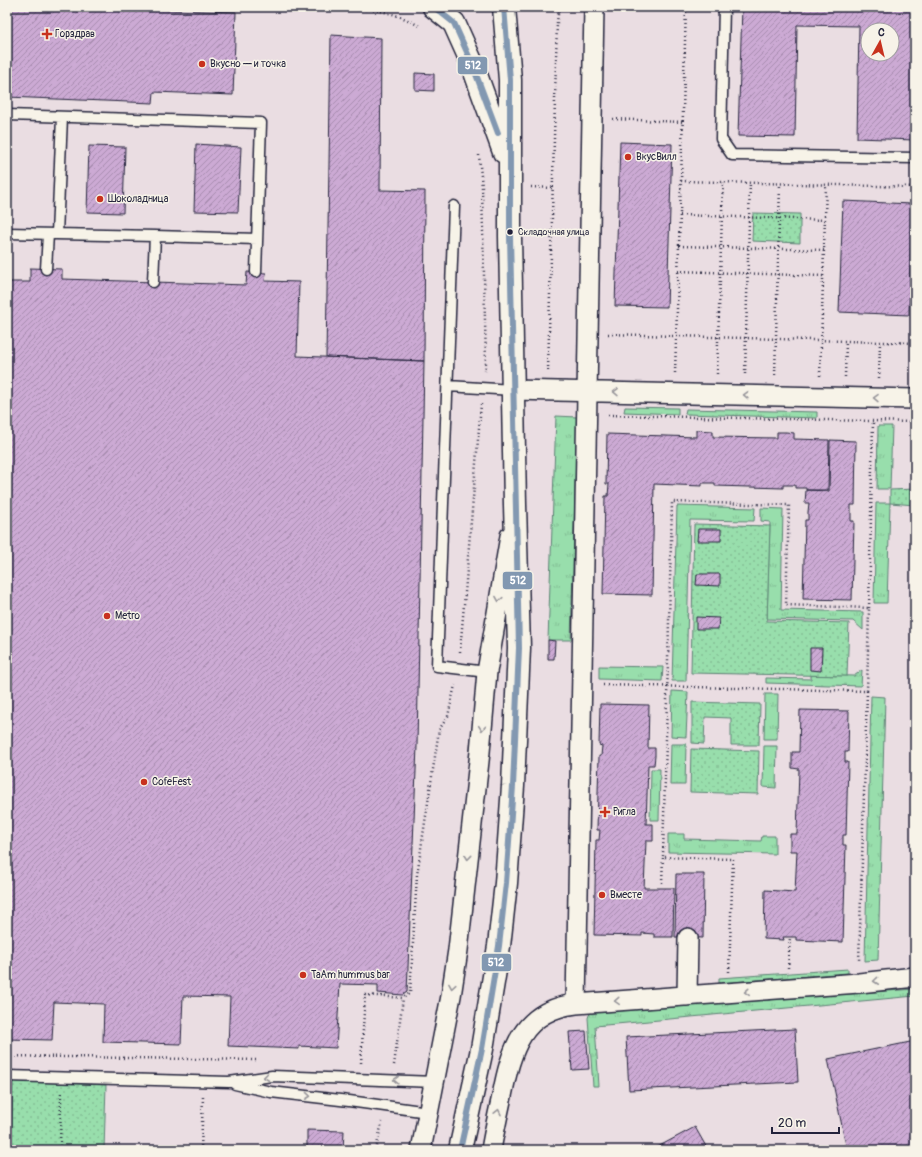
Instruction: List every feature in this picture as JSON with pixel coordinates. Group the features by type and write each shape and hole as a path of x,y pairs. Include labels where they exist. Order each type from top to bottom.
{"street":[{"path":"434,7 454,23 471,61 493,118 510,171"},
{"path":"460,1150 482,1049 499,946 506,883 513,786 519,648 510,236 510,80 504,7"},
{"path":"573,1004 594,7"},
{"path":"513,390 915,399"},
{"path":"421,1150 451,996 458,950 480,752 486,672 515,505"},
{"path":"687,996 688,938"},
{"path":"491,1150 507,1069 514,1048 522,1034 532,1022 548,1012 573,1004 860,983 915,977"}],"lane":[{"path":"724,7 721,139 732,155 915,158"},
{"path":"7,115 262,123 256,272"},
{"path":"46,269 52,234 62,117"},
{"path":"454,206 437,666 486,672"},
{"path":"7,233 258,239"},
{"path":"153,282 155,236"},
{"path":"448,386 513,390"},
{"path":"7,1076 229,1082 272,1076 435,1082"},
{"path":"229,1082 271,1092 428,1112"}],"path":[{"path":"547,391 557,22 559,7"},
{"path":"675,373 686,7"},
{"path":"345,8 382,10 407,18 425,29"},
{"path":"592,118 682,122"},
{"path":"361,1063 365,995 403,998 410,993 417,875 439,730 448,716 459,669 482,388 486,365 482,187 479,151"},
{"path":"681,181 915,187"},
{"path":"717,374 723,182"},
{"path":"745,375 750,182"},
{"path":"780,184 774,376 782,376"},
{"path":"826,185 820,378 826,378"},
{"path":"482,187 487,186"},
{"path":"530,187 552,188"},
{"path":"680,215 825,220"},
{"path":"679,246 824,250"},
{"path":"678,271 823,276"},
{"path":"588,333 915,343"},
{"path":"845,378 846,341"},
{"path":"872,379 879,379 880,342"},
{"path":"667,373 682,374"},
{"path":"710,374 724,375"},
{"path":"738,375 752,376"},
{"path":"839,378 852,379"},
{"path":"586,415 915,422"},
{"path":"859,965 873,421"},
{"path":"662,883 672,502 789,504 786,605 869,608"},
{"path":"600,684 867,691"},
{"path":"663,857 733,859 729,975"},
{"path":"788,970 790,937"},
{"path":"7,1056 259,1060"},
{"path":"60,1150 62,1057"},
{"path":"201,1150 204,1059"},
{"path":"354,1062 368,1063"},
{"path":"388,1064 394,1064"}],"green space":[{"path":"753,213 800,214 800,243 752,241"},
{"path":"625,407 678,408 678,414 624,412"},
{"path":"686,409 817,412 817,418 685,414"},
{"path":"556,416 577,417 571,640 548,640"},
{"path":"878,426 892,426 890,489 877,489"},
{"path":"915,489 915,505 890,503 890,490"},
{"path":"876,503 890,503 887,603 874,603"},
{"path":"677,506 755,508 754,521 690,520 686,681 672,681"},
{"path":"761,508 783,509 781,610 863,612 863,630 853,621 767,619 770,522 761,521"},
{"path":"694,524 770,526 767,621 849,623 847,676 691,673"},
{"path":"599,666 663,667 662,681 599,679"},
{"path":"862,670 861,686 766,683 766,678 811,679 811,675 854,676"},
{"path":"672,691 688,692 686,737 671,736"},
{"path":"765,694 778,694 777,739 764,739"},
{"path":"871,696 885,697 878,960 865,961"},
{"path":"692,702 760,704 759,745 731,745 731,718 705,717 704,744 692,743"},
{"path":"671,744 686,744 685,785 670,785"},
{"path":"764,746 777,746 776,788 763,787"},
{"path":"691,749 759,751 758,794 690,792"},
{"path":"651,769 660,769 659,820 650,820"},
{"path":"668,834 684,834 684,839 761,841 762,836 775,836 775,854 668,852"},
{"path":"848,969 848,973 719,983 719,978"},
{"path":"915,989 915,996 595,1026 599,1086 593,1086 588,1018 591,1013"},
{"path":"13,1081 106,1085 104,1150 10,1150"}],"building":[{"path":"7,7 72,7 236,12 233,95 154,92 153,103 7,97"},
{"path":"742,7 915,7 915,140 857,138 859,26 797,25 795,137 738,136"},
{"path":"331,35 381,38 380,190 425,191 424,361 326,357"},
{"path":"415,73 434,74 434,91 415,90"},
{"path":"620,142 672,144 667,307 615,306"},
{"path":"196,144 241,147 238,212 194,211"},
{"path":"89,146 125,147 123,213 87,212"},
{"path":"843,201 912,204 909,315 839,312"},
{"path":"30,268 62,269 62,279 246,285 247,272 266,273 265,281 299,282 297,356 424,361 417,746 407,992 403,995 378,993 378,985 340,984 336,1048 299,1046 299,1049 228,1046 230,997 183,996 181,1044 103,1042 104,1004 54,1002 52,1040 7,1039 7,282 30,282"},
{"path":"696,430 713,431 713,437 777,438 777,432 786,432 794,433 794,439 829,440 828,490 806,490 806,488 795,488 795,485 783,485 783,488 715,486 715,483 702,483 702,486 654,484 652,595 603,594 605,496 608,496 609,484 606,484 607,434 696,437"},
{"path":"830,440 856,441 855,505 851,505 851,521 854,521 852,600 803,599 805,520 808,520 809,503 805,503 806,490 829,491"},
{"path":"698,529 721,529 721,541 697,541"},
{"path":"697,574 720,574 720,586 696,585"},
{"path":"696,617 719,618 718,629 696,629"},
{"path":"548,640 555,641 554,659 548,659"},
{"path":"810,648 822,648 821,671 810,670"},
{"path":"600,704 649,705 648,748 655,748 655,756 654,765 648,765 646,824 653,824 653,841 646,841 644,888 674,888 673,937 654,937 654,934 642,933 642,936 594,935 596,840 599,840 600,830 597,830 599,756 601,756 602,746 599,745"},
{"path":"800,710 849,711 848,752 845,752 845,762 848,762 846,835 843,835 843,845 846,845 843,942 796,940 796,937 783,937 784,940 764,939 765,890 795,892 797,851 790,851 790,834 797,834 799,769 792,768 792,752 799,752"},
{"path":"676,874 704,874 703,938 675,937"},
{"path":"795,1029 798,1082 629,1090 626,1037"},
{"path":"586,1031 589,1069 572,1070 569,1032"},
{"path":"915,1041 915,1150 847,1150 828,1059"},
{"path":"695,1127 708,1150 652,1150"},
{"path":"307,1130 344,1131 343,1150 307,1150"}],"transit line":[{"name":"512","path":"434,7 454,23 471,61 498,133"},
{"name":"512","path":"460,1150 482,1049 499,946 506,883 513,786 519,648 510,236 510,80 504,7"}],"place":[{"name":"Горздрав","path":"47,34"},
{"name":"Вкусно — и точка","path":"202,64"},
{"name":"ВкусВилл","path":"628,157"},
{"name":"Шоколадница","path":"100,199"},
{"name":"Складочная улица","path":"510,232"},
{"name":"Metro","path":"107,616"},
{"name":"CofeFest","path":"144,782"},
{"name":"Ригла","path":"605,812"},
{"name":"Вместе","path":"602,895"},
{"name":"TaAm hummus bar","path":"303,975"}]}
